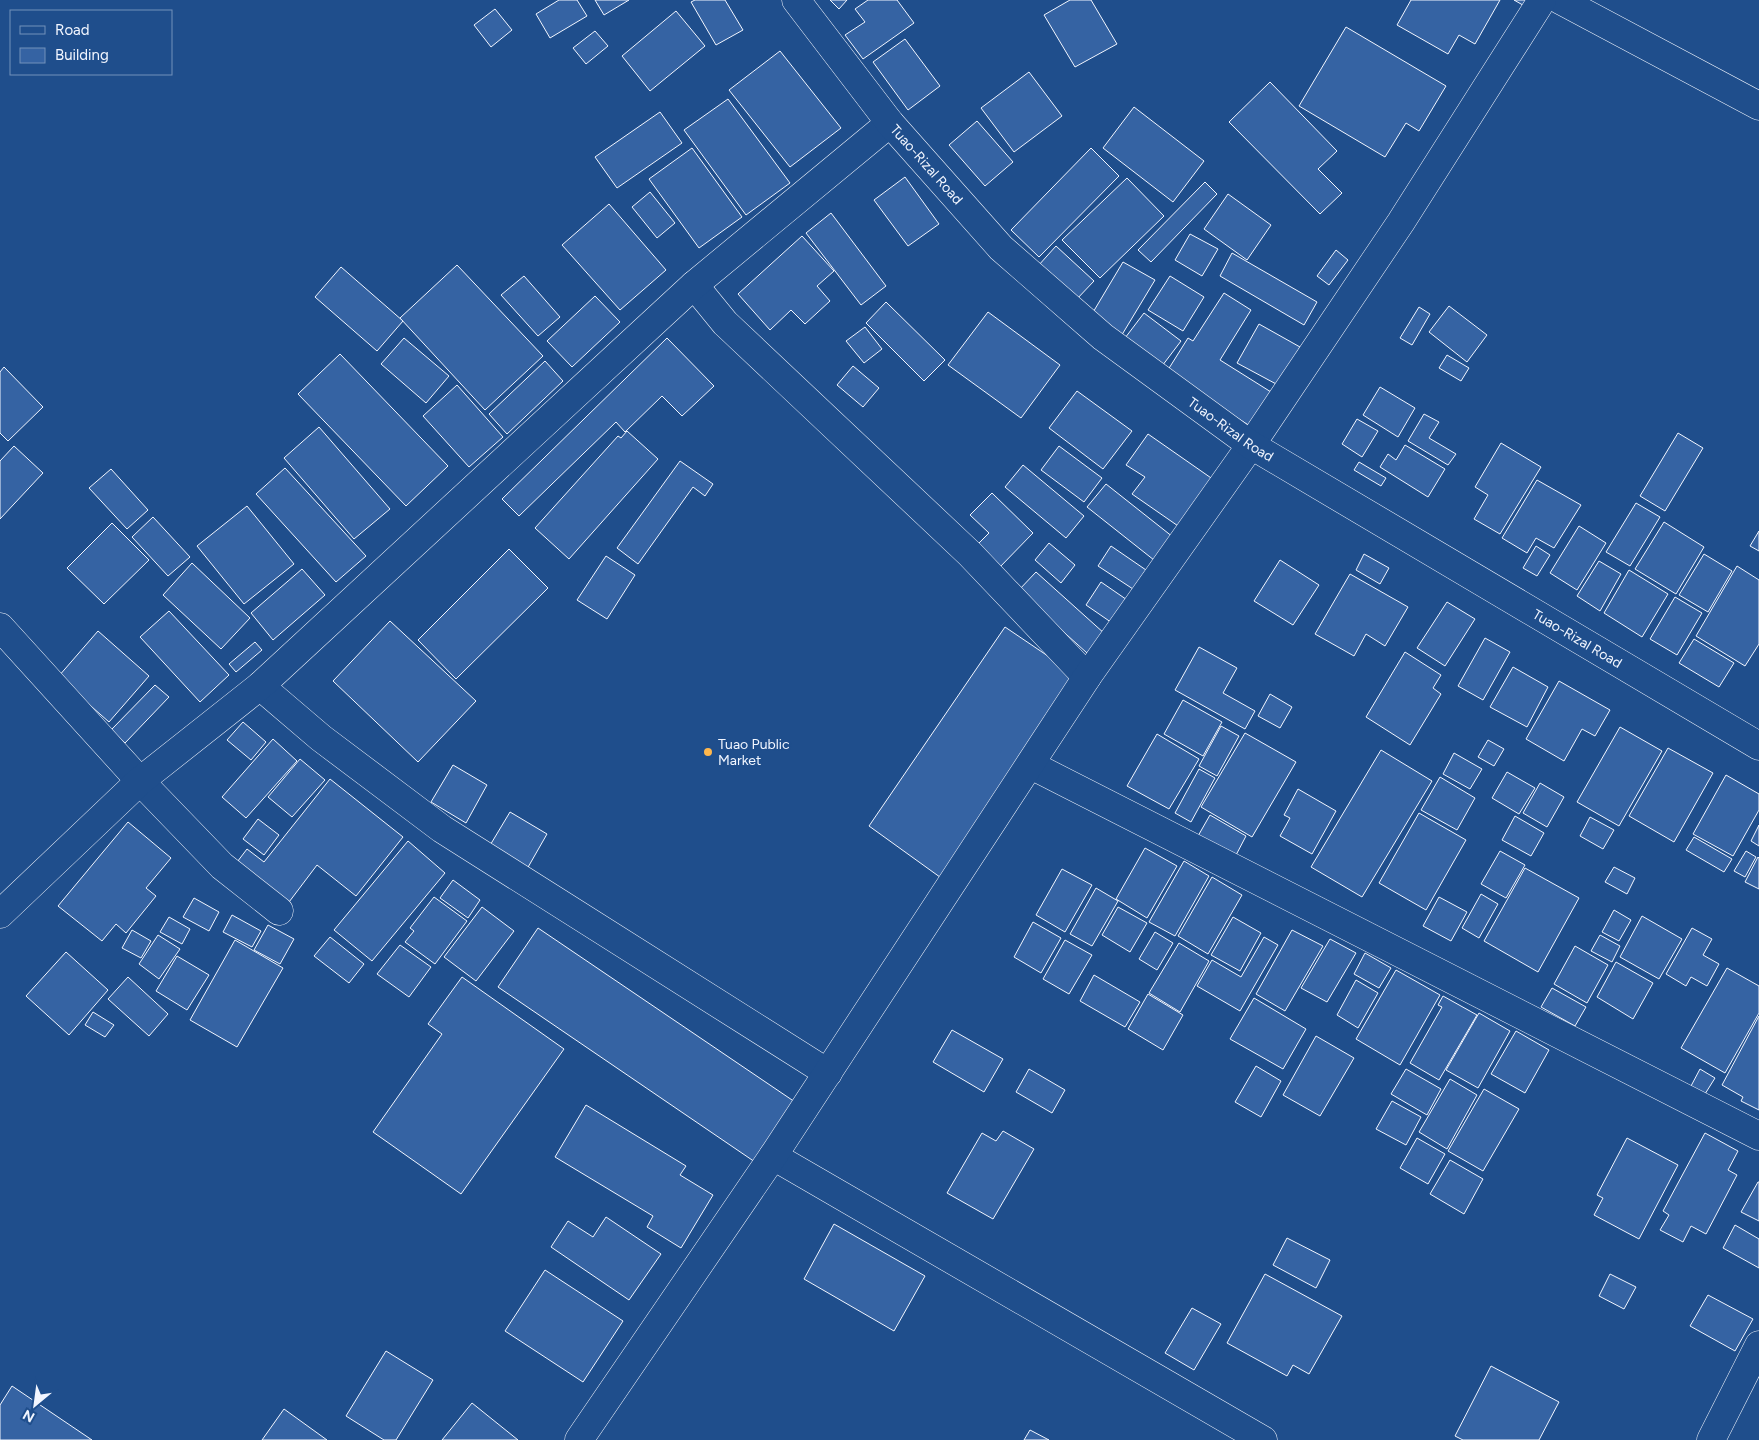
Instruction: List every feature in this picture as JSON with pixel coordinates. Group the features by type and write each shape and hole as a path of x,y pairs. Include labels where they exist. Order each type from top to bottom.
{"street":[{"name":"Tuao-Rizal Road","path":"796,0 890,123 1001,248 1103,337 1251,444 1759,746"},
{"path":"579,1440 773,1156 1032,765 1087,677 1251,444 1401,222 1542,0"},
{"path":"1560,0 1759,106"},
{"path":"0,914 140,781 260,686 694,285 890,123"},
{"path":"694,285 725,323 970,554 1087,677"},
{"path":"0,627 140,781 222,866 278,911"},
{"path":"260,686 321,738 442,829 828,1073"},
{"path":"1032,765 1759,1136"},
{"path":"773,1156 1263,1440"},
{"path":"1711,1440 1759,1345"}],"building":[{"path":"559,0 577,0 587,16 550,38 536,14"},
{"path":"595,0 629,0 604,15"},
{"path":"695,0 725,0 743,30 716,45 691,2"},
{"path":"830,0 847,0 839,9"},
{"path":"868,0 897,0 914,23 863,59 845,35 865,22 855,9"},
{"path":"1070,0 1091,0 1117,44 1075,67 1044,15"},
{"path":"1411,0 1500,0 1475,44 1459,35 1448,54 1397,25"},
{"path":"1514,0 1533,0 1528,8"},
{"path":"495,9 512,30 491,47 474,25"},
{"path":"676,11 705,46 650,91 622,56"},
{"path":"1346,27 1446,86 1419,131 1406,123 1385,157 1299,106"},
{"path":"595,31 608,46 586,64 573,48"},
{"path":"905,39 940,86 908,110 873,62"},
{"path":"780,51 841,128 790,167 729,90"},
{"path":"1029,72 1062,116 1014,152 981,108"},
{"path":"1270,82 1337,151 1318,169 1342,193 1320,214 1229,122"},
{"path":"728,99 790,183 746,215 684,130"},
{"path":"1134,107 1204,161 1173,202 1103,148"},
{"path":"660,112 682,143 617,188 595,157"},
{"path":"977,121 1013,162 985,186 949,145"},
{"path":"692,148 742,217 699,248 649,179"},
{"path":"1091,148 1119,176 1039,257 1011,230"},
{"path":"905,177 939,224 908,246 874,200"},
{"path":"1127,178 1164,216 1100,278 1062,240"},
{"path":"1205,182 1217,194 1151,262 1138,250"},
{"path":"650,192 675,223 657,238 632,207"},
{"path":"1228,194 1271,225 1247,260 1204,229"},
{"path":"609,204 666,270 620,310 562,245"},
{"path":"831,213 886,286 861,305 806,233"},
{"path":"1190,234 1218,249 1202,276 1175,260"},
{"path":"802,236 834,271 817,286 830,301 805,324 791,310 770,330 738,294"},
{"path":"1056,246 1094,281 1075,301 1038,266"},
{"path":"1336,250 1348,260 1329,285 1317,276"},
{"path":"1232,253 1317,302 1304,325 1220,276"},
{"path":"1123,262 1155,280 1120,338 1089,319"},
{"path":"457,265 543,356 485,410 400,318"},
{"path":"341,267 403,321 377,351 315,297"},
{"path":"524,276 560,317 538,336 501,295"},
{"path":"1170,276 1204,297 1183,331 1148,310"},
{"path":"1224,293 1251,310 1220,360 1271,392 1250,426 1166,373 1188,338 1193,341"},
{"path":"595,296 620,322 572,367 547,341"},
{"path":"886,302 945,360 924,381 866,323"},
{"path":"1449,306 1487,335 1467,362 1429,332"},
{"path":"1419,307 1430,314 1412,345 1400,338"},
{"path":"988,312 1060,365 1021,418 948,365"},
{"path":"1144,313 1181,341 1159,370 1122,342"},
{"path":"1259,324 1300,347 1278,385 1237,363"},
{"path":"865,327 882,349 864,363 846,341"},
{"path":"404,338 449,376 426,403 381,364"},
{"path":"667,338 714,386 682,416 662,396 625,432 616,422 519,516 502,499"},
{"path":"340,354 448,466 406,506 298,394"},
{"path":"1447,355 1469,368 1461,381 1439,368"},
{"path":"545,361 563,381 507,434 489,414"},
{"path":"853,366 879,388 863,407 837,385"},
{"path":"4,367 43,407 8,441 0,433 0,372"},
{"path":"457,385 503,437 469,467 423,416"},
{"path":"1380,387 1415,408 1398,437 1363,415"},
{"path":"1077,391 1132,431 1103,469 1049,428"},
{"path":"1424,414 1439,422 1429,438 1456,454 1448,465 1408,441"},
{"path":"1357,419 1378,431 1362,457 1342,444"},
{"path":"319,427 390,509 354,539 284,458"},
{"path":"627,431 658,459 569,559 535,528 618,436 621,438"},
{"path":"1678,433 1703,448 1665,511 1640,496"},
{"path":"1148,434 1214,480 1181,528 1132,494 1145,477 1126,465"},
{"path":"1501,443 1541,467 1500,534 1474,519 1488,495 1475,487"},
{"path":"1405,445 1445,469 1428,497 1380,467 1388,454 1396,460"},
{"path":"14,446 43,473 0,519 0,461"},
{"path":"1059,446 1102,478 1084,502 1041,470"},
{"path":"680,461 713,484 705,496 693,487 638,564 617,548"},
{"path":"1359,462 1386,478 1381,486 1354,470"},
{"path":"1023,465 1084,516 1066,538 1005,487"},
{"path":"285,468 366,556 336,582 256,494"},
{"path":"111,469 148,510 127,529 89,488"},
{"path":"1537,480 1581,505 1554,548 1536,538 1527,553 1502,538"},
{"path":"1106,484 1178,541 1159,564 1087,507"},
{"path":"992,493 1033,533 998,569 975,547 989,533 970,515"},
{"path":"1636,503 1660,517 1630,566 1606,552"},
{"path":"247,506 294,564 244,604 197,546"},
{"path":"153,517 190,557 168,576 132,537"},
{"path":"1664,522 1704,547 1676,594 1635,569"},
{"path":"112,523 149,560 104,604 67,568"},
{"path":"1579,526 1606,543 1577,590 1550,573"},
{"path":"1759,531 1759,551 1750,546"},
{"path":"1049,543 1075,565 1061,583 1035,560"},
{"path":"1111,546 1146,570 1133,589 1098,566"},
{"path":"1536,546 1550,555 1537,576 1523,568"},
{"path":"509,549 548,588 456,679 418,640"},
{"path":"1364,554 1389,568 1380,584 1356,570"},
{"path":"1704,554 1732,571 1708,612 1679,595"},
{"path":"606,556 635,575 607,619 577,600"},
{"path":"1280,560 1319,585 1293,625 1254,601"},
{"path":"1599,561 1621,574 1600,611 1577,596"},
{"path":"192,563 250,618 221,649 163,595"},
{"path":"1737,566 1759,580 1759,644 1745,666 1696,636"},
{"path":"302,569 325,595 273,640 251,613"},
{"path":"1629,570 1668,594 1642,637 1604,613"},
{"path":"1036,572 1105,634 1087,653 1018,591"},
{"path":"1350,574 1408,607 1385,646 1366,634 1354,656 1315,634"},
{"path":"1101,582 1133,604 1118,627 1086,605"},
{"path":"1675,597 1702,613 1677,655 1650,639"},
{"path":"1447,602 1475,619 1445,666 1417,648"},
{"path":"169,611 229,675 200,702 140,637"},
{"path":"390,621 476,701 418,762 333,681"},
{"path":"1005,627 1079,677 944,880 869,826"},
{"path":"98,631 149,676 109,722 58,677"},
{"path":"1485,638 1510,652 1483,700 1458,686"},
{"path":"1694,639 1734,663 1719,687 1679,663"},
{"path":"255,642 262,650 236,672 229,664"},
{"path":"1199,647 1237,668 1223,693 1255,711 1245,729 1175,690"},
{"path":"1405,652 1441,675 1433,688 1441,694 1410,745 1366,717"},
{"path":"1513,667 1548,687 1527,727 1490,707"},
{"path":"1559,681 1610,710 1595,736 1582,729 1564,761 1526,739"},
{"path":"155,685 169,697 125,743 111,730"},
{"path":"1270,694 1292,707 1280,728 1258,716"},
{"path":"1183,700 1222,722 1203,756 1164,734"},
{"path":"243,722 266,742 251,760 227,740"},
{"path":"1221,726 1239,736 1217,776 1199,766"},
{"path":"1620,727 1662,751 1619,826 1577,802"},
{"path":"1245,733 1296,762 1252,837 1201,807"},
{"path":"1157,734 1199,759 1169,809 1127,786"},
{"path":"273,739 297,761 246,818 222,797"},
{"path":"1488,740 1504,749 1494,766 1478,757"},
{"path":"1668,748 1713,773 1674,842 1629,816"},
{"path":"1381,750 1432,781 1362,897 1311,867"},
{"path":"1454,753 1482,769 1470,789 1443,774"},
{"path":"300,759 325,780 292,817 268,797"},
{"path":"453,765 487,785 466,823 431,802"},
{"path":"1199,769 1215,778 1191,822 1175,813"},
{"path":"1507,772 1535,788 1519,814 1492,798"},
{"path":"1726,775 1759,794 1759,810 1733,856 1693,834"},
{"path":"1440,777 1475,798 1457,830 1421,810"},
{"path":"330,779 403,837 356,896 317,865 283,910 231,870 247,849 264,862"},
{"path":"1540,783 1564,797 1547,827 1523,813"},
{"path":"1298,789 1336,811 1312,854 1280,836 1290,818 1284,815"},
{"path":"510,812 547,834 527,869 489,847"},
{"path":"1419,813 1466,840 1426,910 1379,883"},
{"path":"1210,815 1246,836 1235,857 1198,836"},
{"path":"1515,816 1544,833 1531,856 1502,840"},
{"path":"1590,817 1614,830 1603,849 1580,836"},
{"path":"258,819 279,835 264,855 243,839"},
{"path":"128,822 171,858 146,888 156,896 126,933 116,924 102,941 58,906"},
{"path":"1759,825 1759,846 1751,841"},
{"path":"1694,837 1732,859 1724,872 1686,850"},
{"path":"408,841 445,873 372,961 334,930"},
{"path":"1145,848 1177,866 1147,918 1116,899"},
{"path":"1500,851 1525,865 1506,898 1481,884"},
{"path":"1746,851 1756,857 1745,877 1734,871"},
{"path":"1759,858 1759,889 1745,882"},
{"path":"1184,861 1209,876 1175,936 1149,922"},
{"path":"1614,867 1635,878 1627,894 1605,882"},
{"path":"1525,868 1579,898 1538,972 1484,941"},
{"path":"1062,869 1092,885 1065,932 1036,915"},
{"path":"1212,877 1242,895 1208,954 1178,936"},
{"path":"453,880 480,900 468,918 440,898"},
{"path":"1096,888 1118,901 1092,946 1070,934"},
{"path":"1481,894 1498,904 1479,938 1462,928"},
{"path":"434,897 467,921 435,964 405,942 414,931 410,928"},
{"path":"1439,897 1467,912 1451,941 1423,926"},
{"path":"194,898 219,912 209,931 183,917"},
{"path":"482,907 514,931 476,981 444,957"},
{"path":"1118,907 1147,923 1130,952 1102,935"},
{"path":"1614,910 1631,920 1619,941 1602,932"},
{"path":"232,915 261,931 252,947 223,932"},
{"path":"1642,916 1682,939 1659,979 1620,957"},
{"path":"169,917 190,929 182,944 160,932"},
{"path":"1233,917 1261,933 1240,971 1211,955"},
{"path":"1033,922 1061,938 1041,973 1014,957"},
{"path":"268,925 294,939 280,964 254,950"},
{"path":"538,928 795,1102 755,1162 498,987"},
{"path":"1692,928 1712,939 1703,955 1719,964 1707,986 1691,977 1686,986 1666,974"},
{"path":"132,930 151,941 141,958 122,948"},
{"path":"1292,930 1323,946 1285,1011 1256,994"},
{"path":"1155,932 1173,943 1157,970 1139,959"},
{"path":"158,935 180,949 159,979 139,964"},
{"path":"1600,935 1620,946 1612,962 1591,951"},
{"path":"330,937 364,964 349,983 314,956"},
{"path":"1264,937 1278,945 1240,1011 1197,986 1212,960 1241,977"},
{"path":"1330,939 1356,953 1327,1002 1301,988"},
{"path":"235,940 283,968 237,1047 190,1020"},
{"path":"1065,940 1092,955 1069,994 1043,979"},
{"path":"1179,943 1209,961 1180,1012 1149,993"},
{"path":"400,945 431,967 409,997 377,974"},
{"path":"1575,946 1608,965 1587,1003 1554,984"},
{"path":"66,952 108,990 69,1035 26,996"},
{"path":"1365,953 1391,968 1379,988 1354,974"},
{"path":"177,956 209,975 187,1010 156,991"},
{"path":"1616,962 1653,983 1633,1019 1597,997"},
{"path":"1727,968 1759,986 1759,1013 1725,1073 1681,1048"},
{"path":"1396,970 1440,995 1400,1065 1356,1039"},
{"path":"1094,975 1140,1002 1125,1027 1080,1001"},
{"path":"128,977 168,1014 149,1036 108,999"},
{"path":"462,977 564,1049 461,1194 373,1132 442,1034 428,1024"},
{"path":"1356,980 1378,993 1358,1028 1337,1015"},
{"path":"1552,988 1586,1007 1575,1026 1541,1007"},
{"path":"1148,994 1183,1015 1163,1050 1128,1029"},
{"path":"1443,996 1477,1015 1439,1080 1410,1063 1442,1007 1438,1005"},
{"path":"1254,998 1306,1029 1283,1069 1230,1039"},
{"path":"93,1012 114,1025 105,1037 85,1025"},
{"path":"1479,1013 1510,1031 1478,1088 1446,1070"},
{"path":"1759,1016 1759,1110 1741,1101 1743,1097 1722,1085"},
{"path":"952,1030 1003,1059 984,1092 933,1062"},
{"path":"1516,1031 1549,1050 1525,1093 1491,1074"},
{"path":"1316,1036 1354,1058 1320,1116 1283,1095"},
{"path":"1256,1066 1281,1081 1261,1117 1235,1102"},
{"path":"1029,1069 1065,1090 1052,1113 1016,1092"},
{"path":"1406,1069 1441,1089 1427,1115 1391,1094"},
{"path":"1700,1069 1715,1078 1705,1094 1691,1086"},
{"path":"1450,1079 1477,1095 1447,1149 1419,1132"},
{"path":"1484,1089 1519,1109 1483,1171 1448,1151"},
{"path":"1392,1101 1421,1117 1406,1145 1376,1129"},
{"path":"586,1105 686,1166 680,1175 713,1195 681,1248 647,1227 653,1216 555,1157"},
{"path":"1003,1131 1034,1149 993,1219 947,1193 982,1133 996,1141"},
{"path":"1705,1133 1738,1151 1728,1170 1737,1175 1706,1234 1691,1226 1683,1242 1660,1230 1669,1215 1663,1211"},
{"path":"1417,1138 1445,1154 1428,1184 1400,1168"},
{"path":"1627,1138 1678,1165 1639,1239 1594,1215 1603,1198 1597,1195"},
{"path":"1450,1160 1483,1179 1464,1214 1430,1194"},
{"path":"1759,1182 1759,1221 1741,1212"},
{"path":"606,1217 661,1254 629,1300 551,1247 568,1221 593,1237"},
{"path":"834,1224 925,1276 894,1331 804,1279"},
{"path":"1735,1225 1759,1239 1759,1268 1723,1248"},
{"path":"1287,1238 1330,1260 1316,1288 1273,1265"},
{"path":"545,1270 623,1321 583,1382 505,1331"},
{"path":"1265,1274 1342,1316 1309,1374 1293,1365 1287,1376 1227,1343"},
{"path":"1610,1274 1636,1287 1624,1309 1599,1296"},
{"path":"1708,1295 1753,1319 1735,1351 1690,1326"},
{"path":"1192,1308 1221,1324 1194,1370 1165,1353"},
{"path":"386,1351 433,1380 396,1440 384,1440 346,1416"},
{"path":"1491,1366 1559,1402 1539,1440 1463,1440 1455,1436"},
{"path":"12,1386 92,1440 0,1440 0,1405"},
{"path":"472,1403 518,1440 442,1440"},
{"path":"284,1409 327,1440 262,1440"},
{"path":"1030,1430 1049,1440 1024,1440"}],"place":[{"name":"Tuao Public Market","path":"708,752"}]}
